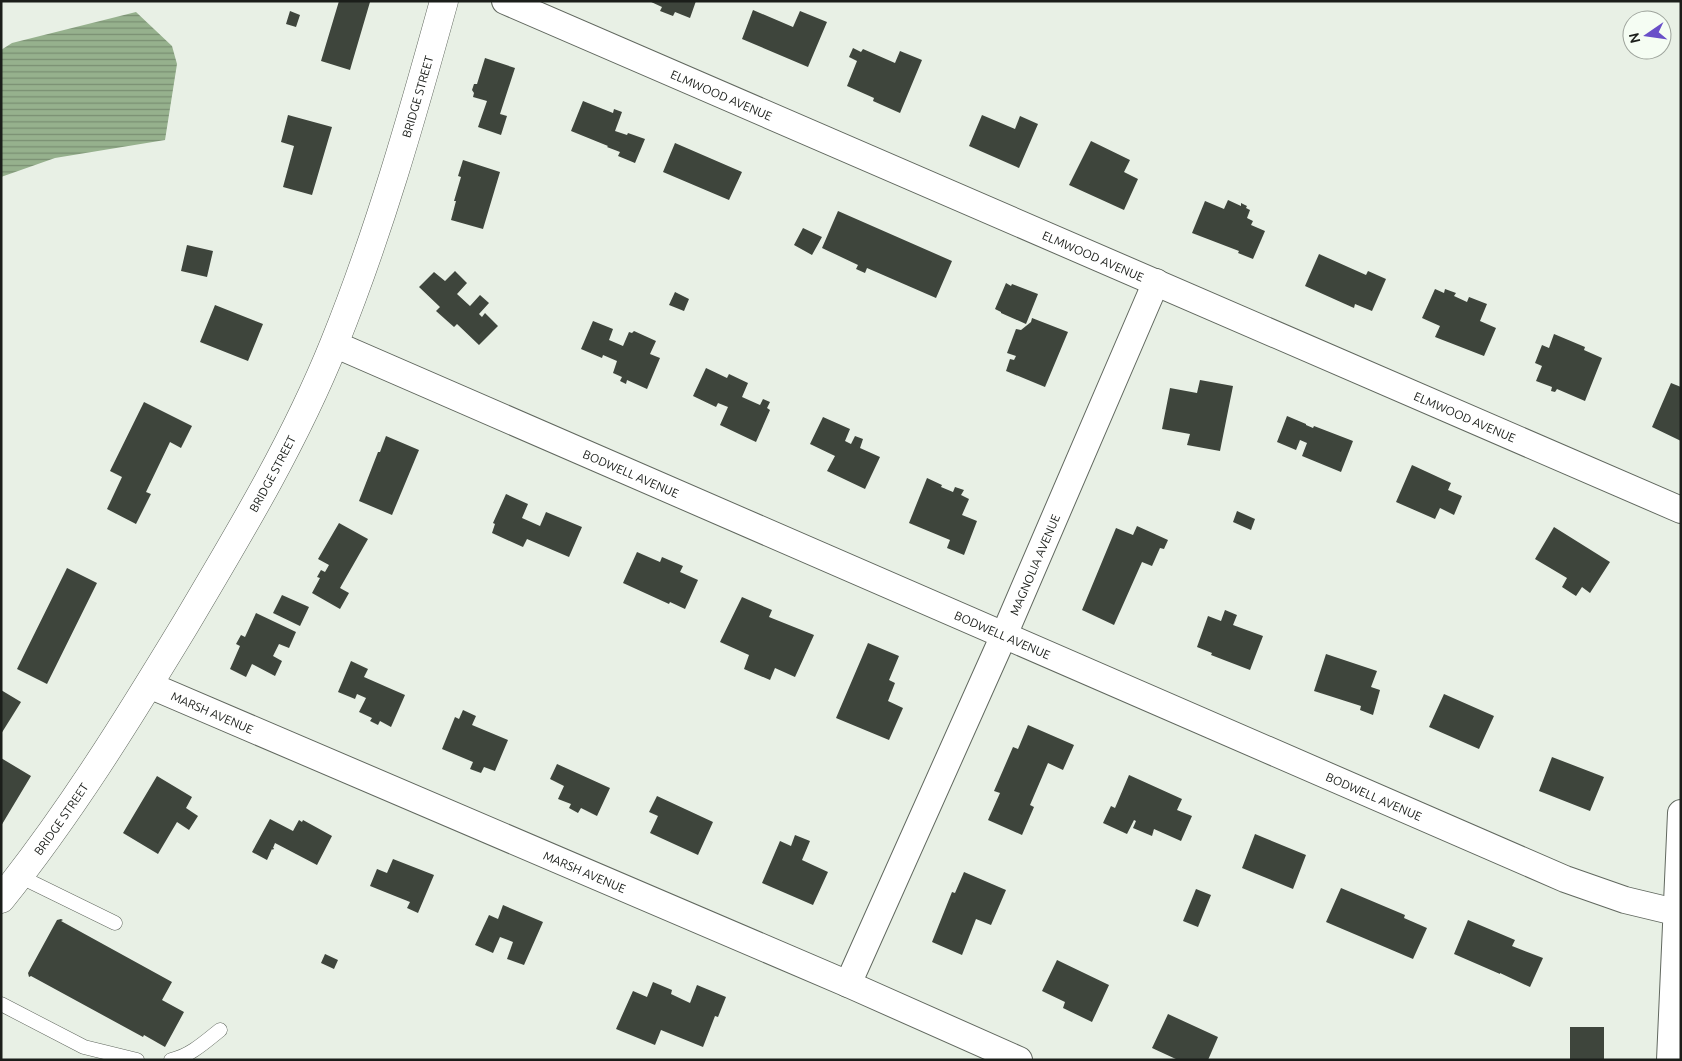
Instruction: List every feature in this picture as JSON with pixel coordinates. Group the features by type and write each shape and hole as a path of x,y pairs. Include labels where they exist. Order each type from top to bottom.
{"street":[{"name":"BRIDGE STREET","path":"1,899 68,809 149,685 250,516 289,442 334,344 377,226 413,111 444,1"},
{"name":"ELMWOOD AVENUE","path":"505,1 1681,510"},
{"name":"MAGNOLIA AVENUE","path":"848,984 1004,635 1156,282"},
{"name":"BODWELL AVENUE","path":"334,344 1565,879 1625,900 1675,912"},
{"name":"MARSH AVENUE","path":"149,685 848,984 1018,1060"},
{"path":"1670,1060 1675,912 1681,813"}],"lane":[{"path":"19,876 115,923"},
{"path":"1,1004 84,1047 137,1060"},
{"path":"171,1060 180,1058 198,1048 220,1030"}],"shaded area":[{"path":"136,12 172,46 177,64 165,140 55,158 1,177 1,50 12,43"}],"building":[{"path":"339,1 370,2 350,70 321,61"},
{"path":"649,1 696,1 690,18 675,12 673,16 660,11 662,7"},
{"path":"753,10 793,27 800,11 827,22 808,67 742,39"},
{"path":"290,11 300,15 296,27 286,24"},
{"path":"853,48 861,52 863,49 895,63 900,51 922,60 900,113 873,101 874,98 847,86 857,61 849,57"},
{"path":"485,58 515,68 500,114 507,116 501,135 478,127 487,101 473,97 474,93 472,90 474,84 477,84"},
{"path":"583,101 613,113 614,109 622,112 615,131 645,139 635,163 618,156 620,152 608,146 571,131"},
{"path":"288,115 332,127 312,195 283,187 294,146 281,142"},
{"path":"982,115 1015,129 1020,116 1038,124 1019,168 969,146"},
{"path":"1091,141 1130,160 1124,172 1138,179 1124,210 1069,185"},
{"path":"675,143 742,172 729,200 663,172"},
{"path":"463,160 500,172 483,229 451,220 461,177 458,176"},
{"path":"1228,200 1241,206 1241,203 1247,206 1246,208 1250,210 1247,218 1253,221 1251,225 1265,231 1253,259 1238,253 1239,251 1192,233 1205,201 1224,209"},
{"path":"838,211 952,261 936,298 867,268 865,273 856,269 858,265 822,248"},
{"path":"803,228 822,237 812,255 794,245"},
{"path":"187,245 213,251 207,277 181,271"},
{"path":"1319,254 1366,275 1368,271 1386,279 1372,311 1355,304 1354,308 1305,286"},
{"path":"455,271 467,283 457,294 470,306 480,295 489,303 479,314 482,317 485,313 498,326 479,345 457,324 454,327 436,311 440,307 419,287 434,272 445,281"},
{"path":"1006,283 1038,294 1026,324 995,309"},
{"path":"1435,289 1444,293 1445,289 1456,293 1454,296 1467,302 1469,297 1487,304 1480,321 1496,328 1484,356 1435,337 1440,326 1422,318"},
{"path":"675,292 689,299 684,311 669,305"},
{"path":"215,305 263,324 248,361 200,342"},
{"path":"1032,318 1068,332 1045,387 1006,371 1010,359 1014,360 1016,356 1007,353 1016,329 1021,330 1031,322"},
{"path":"593,321 613,329 609,340 623,346 629,332 632,333 634,331 656,341 650,354 660,358 647,389 627,380 626,384 620,381 622,377 613,373 617,361 603,355 602,358 581,349"},
{"path":"1554,334 1585,347 1584,350 1602,358 1585,401 1557,389 1555,392 1551,391 1552,387 1536,381 1542,366 1535,363 1542,345 1549,348"},
{"path":"706,368 727,378 729,374 748,383 742,397 760,405 763,399 770,402 767,408 770,410 756,442 720,425 728,407 718,403 716,407 693,396"},
{"path":"1200,380 1233,386 1220,451 1187,445 1190,434 1162,429 1170,388 1197,393"},
{"path":"1671,383 1681,387 1681,441 1652,427"},
{"path":"144,402 192,426 181,448 170,442 146,492 151,494 136,524 107,509 122,477 110,471"},
{"path":"1287,416 1313,428 1314,426 1353,441 1341,472 1302,456 1307,443 1300,440 1296,450 1277,442"},
{"path":"823,417 850,429 845,441 851,444 855,436 863,439 860,448 880,457 865,489 827,471 835,456 810,444"},
{"path":"386,436 419,450 392,515 359,501"},
{"path":"1412,465 1451,483 1448,490 1462,496 1454,515 1440,508 1435,519 1396,502"},
{"path":"927,478 953,492 955,487 964,490 961,495 969,499 962,515 977,521 964,555 947,548 950,540 909,523"},
{"path":"506,494 528,504 522,518 540,526 546,512 582,527 569,557 527,539 523,547 492,533 495,524 493,523"},
{"path":"1237,511 1255,519 1251,530 1233,522"},
{"path":"339,523 368,539 340,588 349,593 340,609 312,593 320,578 317,577 321,570 325,572 329,565 318,559"},
{"path":"1137,526 1168,540 1164,549 1160,548 1152,566 1142,562 1114,625 1082,610 1116,528 1133,535"},
{"path":"1554,527 1610,562 1590,593 1582,587 1576,596 1562,587 1567,578 1535,559"},
{"path":"637,552 660,562 662,557 683,566 680,572 698,580 685,609 670,602 669,604 623,583"},
{"path":"67,568 97,583 47,684 17,669"},
{"path":"282,595 309,607 300,626 273,613"},
{"path":"742,597 772,610 769,617 814,635 795,677 775,668 770,680 744,669 749,655 720,642"},
{"path":"1225,610 1237,615 1233,625 1263,636 1250,670 1211,655 1212,653 1197,647 1208,616 1221,621"},
{"path":"256,613 296,632 289,648 279,644 273,656 282,661 275,676 252,664 246,677 230,669 240,646 236,644 241,635 245,637"},
{"path":"868,643 899,656 889,680 895,683 888,701 903,708 889,740 836,718"},
{"path":"1326,654 1377,671 1371,687 1380,690 1373,715 1360,710 1361,706 1314,691"},
{"path":"351,661 368,669 364,677 405,695 391,727 380,721 378,725 370,721 372,718 359,712 366,698 357,694 355,699 338,692"},
{"path":"1,690 21,702 1,734"},
{"path":"1444,694 1494,716 1479,749 1429,727"},
{"path":"463,710 476,716 472,725 508,740 495,771 484,767 481,773 470,769 473,762 442,749 455,717 459,719"},
{"path":"1028,725 1074,745 1063,770 1048,763 1030,805 1034,807 1022,835 988,820 1000,793 994,791 1013,747 1018,749"},
{"path":"1552,757 1604,777 1590,811 1539,791"},
{"path":"1,758 31,776 1,826"},
{"path":"557,764 610,788 597,816 581,808 578,813 569,808 571,804 558,799 564,786 550,779"},
{"path":"1129,775 1182,799 1177,810 1192,816 1181,841 1154,829 1152,836 1133,828 1136,821 1134,820 1127,834 1103,823 1111,806 1115,808"},
{"path":"157,776 192,797 186,808 198,816 189,830 177,822 158,854 123,833"},
{"path":"657,796 713,822 698,855 650,833 658,816 649,812"},
{"path":"270,819 293,831 299,820 302,822 303,820 332,836 317,865 275,843 267,860 252,852"},
{"path":"1255,834 1306,855 1293,889 1242,868"},
{"path":"795,835 810,841 802,860 828,872 813,905 762,883 780,841 791,846"},
{"path":"393,859 434,875 418,913 407,908 410,902 370,886 377,869 387,873"},
{"path":"964,872 1006,890 991,925 976,919 962,955 932,942 952,892 955,893"},
{"path":"1341,888 1405,915 1404,918 1427,928 1413,959 1326,922"},
{"path":"1196,889 1211,895 1198,927 1183,921"},
{"path":"503,905 543,922 524,965 507,959 513,942 500,937 493,953 475,945 489,915 498,919"},
{"path":"57,920 63,920 61,921 172,982 162,1000 184,1012 165,1047 31,976 29,977 28,973"},
{"path":"1468,920 1515,940 1512,946 1543,958 1530,987 1454,954"},
{"path":"325,954 338,960 334,969 321,963"},
{"path":"1057,960 1109,985 1092,1022 1063,1008 1065,1002 1042,991"},
{"path":"653,982 672,990 671,994 690,1003 697,985 726,997 718,1017 715,1016 703,1047 661,1030 655,1045 616,1029 633,991 647,997"},
{"path":"1168,1014 1218,1037 1208,1060 1178,1060 1152,1048"},
{"path":"1570,1027 1604,1027 1604,1060 1570,1060"}]}
